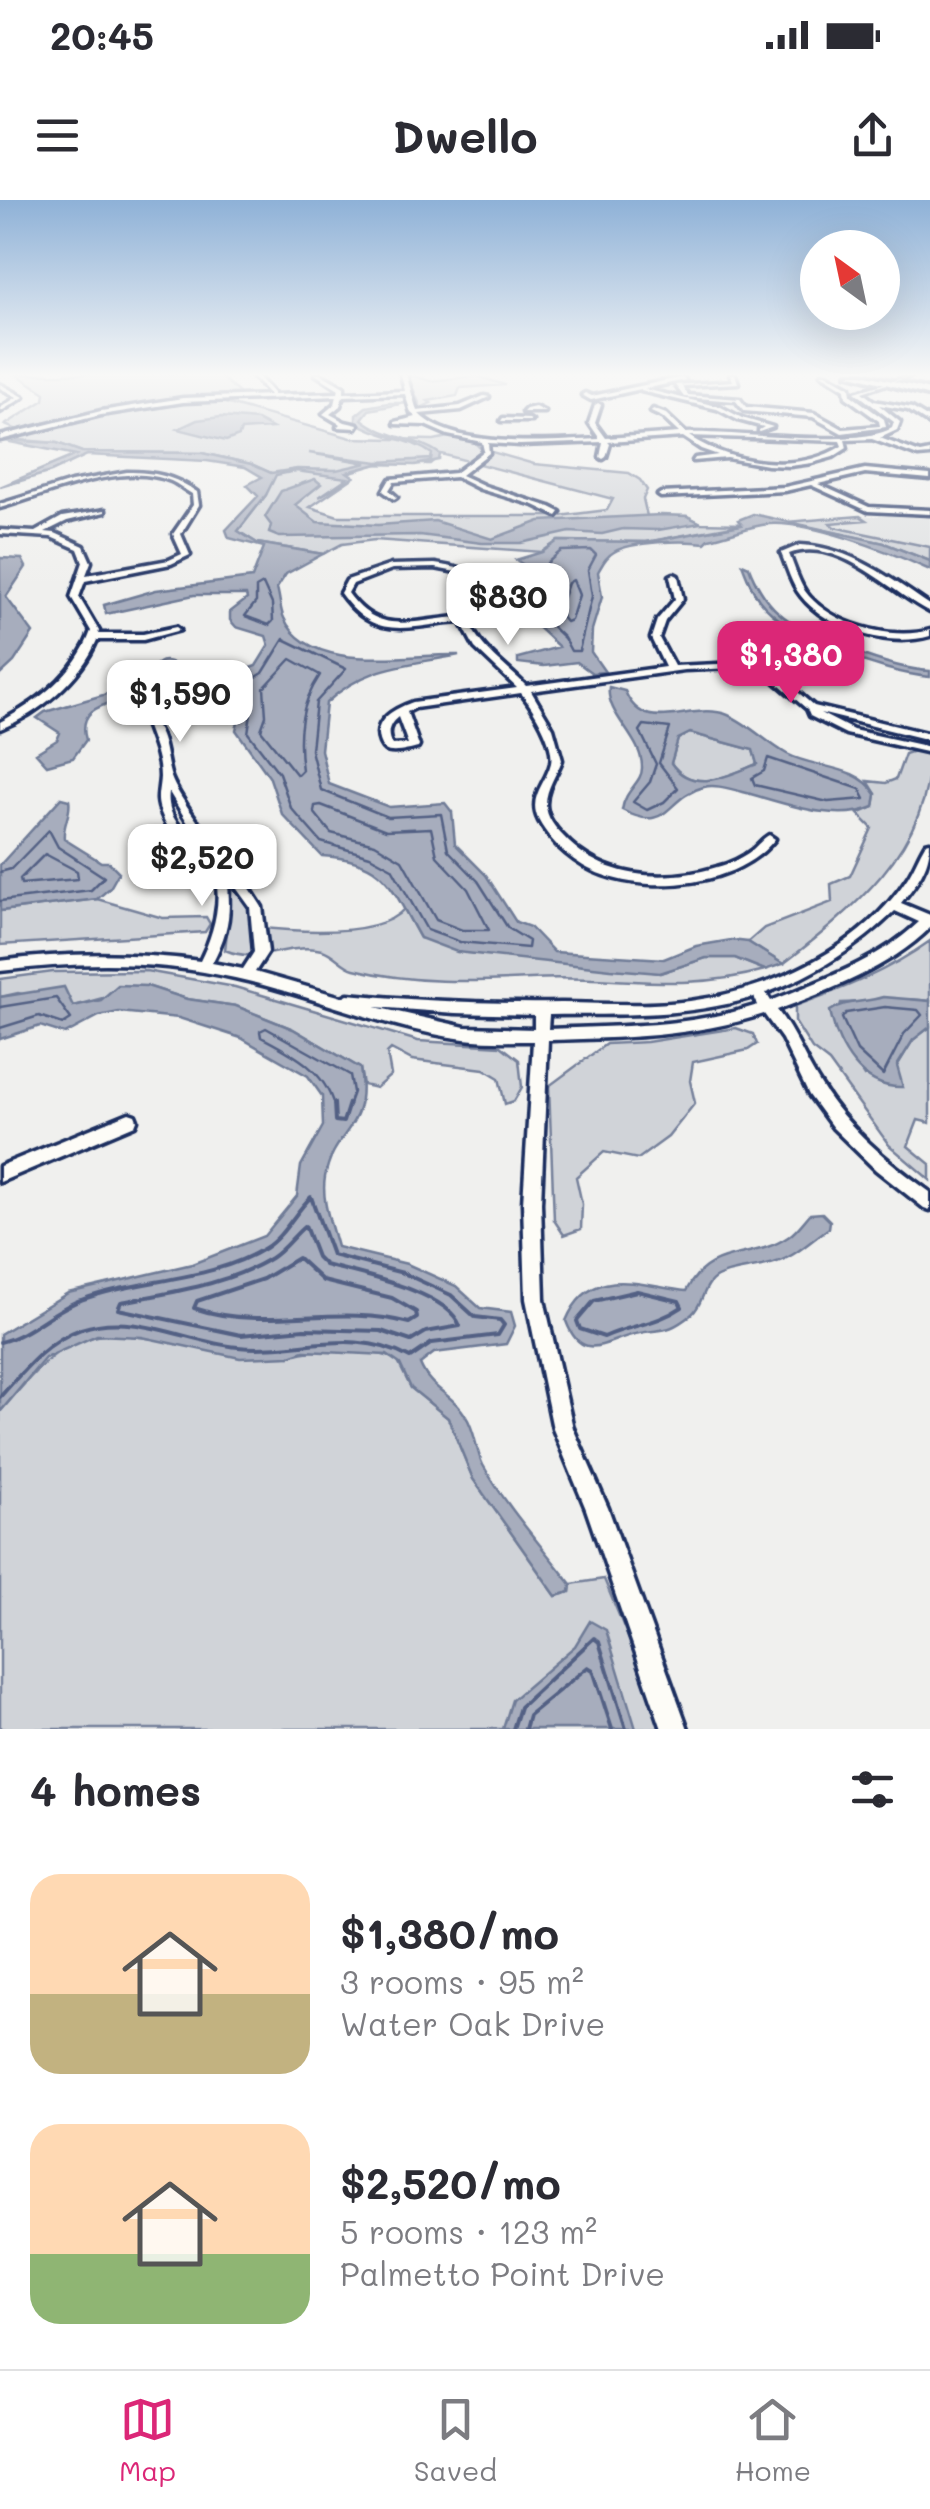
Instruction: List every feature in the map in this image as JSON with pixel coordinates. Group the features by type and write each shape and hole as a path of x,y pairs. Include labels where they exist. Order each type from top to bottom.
{"street":[{"path":"456,475 487,452 485,445"},
{"path":"603,457 607,445"},
{"path":"708,445 728,456"},
{"path":"695,460 728,456 762,462 804,462 842,451 846,445"},
{"path":"894,445 920,455 930,453"},
{"path":"661,495 770,491 865,472 930,477"},
{"path":"0,506 132,473 168,477 195,494 196,505 177,534 188,552 183,558 80,579"},
{"path":"394,497 385,490 392,480 456,475 476,488 544,506 557,514"},
{"path":"810,482 868,509 930,512"},
{"path":"38,533 59,520 103,511"},
{"path":"0,532 38,533 62,538 81,548 87,562 74,597 94,625 94,637 50,694 0,726"},
{"path":"930,609 841,554 804,546 786,553 803,594 822,610 888,638 911,640 930,634"},
{"path":"392,567 458,570 479,585 464,620 378,625 354,607 345,588 355,579 392,567"},
{"path":"671,669 654,638 657,626 679,599 674,576"},
{"path":"464,620 486,654 523,688 557,753 540,798 542,814 561,842 591,864 628,878 716,872 749,860 768,839"},
{"path":"94,637 143,637 176,630"},
{"path":"401,710 434,700 671,669 750,667 776,678 812,708 930,737"},
{"path":"812,708 814,714 850,732 930,750"},
{"path":"151,724 166,778 202,838 202,846"},
{"path":"166,778 162,800 169,820 183,836 236,874 249,890 260,921 261,952 246,975"},
{"path":"315,994 426,1007 542,1010 693,1006 782,982 843,948 895,906 914,880 930,846"},
{"path":"204,966 218,939 224,907 220,864"},
{"path":"0,966 95,957 204,966 315,994 381,1016 455,1032 660,1032 719,1024 766,1010 903,946 930,921 895,906"},
{"path":"758,990 766,1010 784,1029 816,1092 838,1122 876,1162 930,1202"},
{"path":"542,1010 532,1203 534,1299 563,1429 597,1508 675,1729"},
{"path":"0,1174 129,1120"}],"shaded area":[{"path":"64,445 477,445 534,464 629,473 647,490 643,499 647,516 687,516 701,523 743,524 646,542 558,541 542,552 375,540 342,544 323,554 257,543 238,531 266,495 271,473 251,464 202,453 82,452","holes":["441,454 613,499 607,510 559,516 338,516 310,507 354,477 347,473 377,464 430,464"]},
{"path":"860,516 930,516 930,547 833,527 830,522 865,520"},
{"path":"860,516 866,520 830,523 930,547 930,561 884,543 786,522"},
{"path":"690,733 753,750 757,764 712,780 690,778 671,763 678,739"},
{"path":"905,754 930,754 926,788 917,819 882,875 835,922 783,964 748,942 764,928 832,902 831,884 850,876 872,828 858,814 874,807 876,794 868,781 886,783 896,779"},
{"path":"232,887 242,889 254,927 355,929 392,919 404,909 420,938 660,973 706,958 735,958 765,970 675,982 561,978 442,981 354,969 326,952 310,948 238,954 225,950"},
{"path":"97,899 163,918 206,917 210,924 205,932 0,945 0,911"},
{"path":"930,941 930,1001 841,1003 834,1029 864,1076 897,1066 913,1040 930,1027 930,1123 918,1120 908,1146 930,1164 930,1180 889,1145 829,1062 812,1049 795,1022 795,1006 865,978"},
{"path":"146,971 235,987 418,1041 501,1046 519,1060 522,1087 514,1101 505,1104 499,1078 484,1069 412,1060 391,1049 387,1053 391,1075 376,1088 363,1085 360,1068 293,1029 236,1006 187,999 147,986 73,1006 18,993 0,997 0,979 53,972"},
{"path":"736,1028 753,1034 757,1044 748,1050 693,1062 690,1081 695,1103 668,1137 638,1159 604,1152 576,1177 582,1204 581,1229 564,1235 554,1220 549,1086 606,1044 647,1042"},
{"path":"115,1334 290,1356 344,1350 397,1360 411,1388 448,1418 473,1479 556,1596 570,1592 571,1584 604,1579 666,1729 0,1729 0,1412 36,1371 62,1350 77,1342"}],"water":[{"path":"27,445 64,445 82,452 202,453 251,464 271,473 297,469 336,470 367,463 309,453 378,462 431,459 432,454 416,445 431,448 440,454 439,460 415,465 377,464 347,472 354,477 319,497 347,478 296,471 276,475 238,531 257,543 323,554 286,574 277,588 284,618 297,636 316,648 363,658 459,655 373,674 326,703 321,750 329,784 389,807 445,803 452,812 455,844 486,875 516,922 530,927 554,952 664,959 696,946 731,940 748,942 783,964 765,970 735,958 706,958 660,973 457,952 420,938 385,880 361,863 322,856 282,814 270,778 236,730 243,700 223,694 180,685 152,686 91,712 84,728 86,740 73,758 47,765 36,753 57,740 60,733 37,718 45,712 141,684 163,661 207,676 256,666 269,645 266,636 236,627 230,620 230,612 247,599 246,595 194,595 106,614 104,605 156,590 252,578 264,547 229,538 226,530 258,496 247,485 262,477 245,467 207,461 87,455 51,472 0,487 76,455"},
{"path":"315,479 321,484 295,505 317,522 378,525 435,521 492,539 540,521 661,515 687,516 701,523 602,534 570,532 521,543 482,543 420,535 279,537 269,533 271,525 265,517 281,491"},
{"path":"753,514 884,543 930,561 930,570 847,538 779,524 749,528 705,543 622,548 611,554 598,572 602,597 592,630 591,652 605,672 592,673 577,662 544,666 518,663 518,658 559,647 531,621 546,579 516,560 542,552 558,541 647,542 742,525 738,520"},
{"path":"0,558 22,559 26,567 6,597 33,633 0,675"},
{"path":"742,564 749,567 769,603 791,622 851,650 894,665 930,671 930,677 863,661 792,628 759,600"},
{"path":"609,687 625,691 633,705 656,716 699,712 728,715 787,754 858,777 876,794 874,807 859,812 826,812 709,786 691,792 658,816 637,817 622,810 641,773 641,757 609,697","holes":["690,733 753,750 757,764 712,780 690,778 671,763 678,739"]},
{"path":"61,798 69,800 70,805 64,839 101,862 109,862 119,872 110,888 97,899 0,911 0,865"},
{"path":"118,985 147,986 187,999 236,1006 293,1029 360,1068 360,1105 329,1161 325,1177 325,1203 337,1247 407,1264 456,1286 480,1308 511,1312 515,1326 506,1344 434,1353 420,1364 430,1380 465,1415 492,1481 571,1584 570,1592 556,1596 473,1479 448,1418 411,1388 400,1364 387,1355 304,1351 290,1356 240,1358 142,1337 97,1335 45,1358 0,1412 0,1334 68,1293 192,1264 264,1236 297,1196 301,1166 323,1126 322,1096 308,1076 241,1038 179,1018 119,1012 99,1016 65,1034 40,1026 0,1039 0,997 64,987 73,1006 101,1000"},
{"path":"883,997 930,1001 930,1027 913,1040 897,1066 903,1087 875,1081 854,1064 839,1039 830,1011"},
{"path":"822,1213 830,1221 829,1228 804,1247 777,1262 717,1277 696,1310 669,1328 587,1346 572,1334 566,1321 588,1291 602,1285 634,1283 686,1291 707,1266 774,1245 791,1235 810,1214"},
{"path":"590,1621 606,1630 636,1729 503,1729 512,1700 575,1646"}]}
